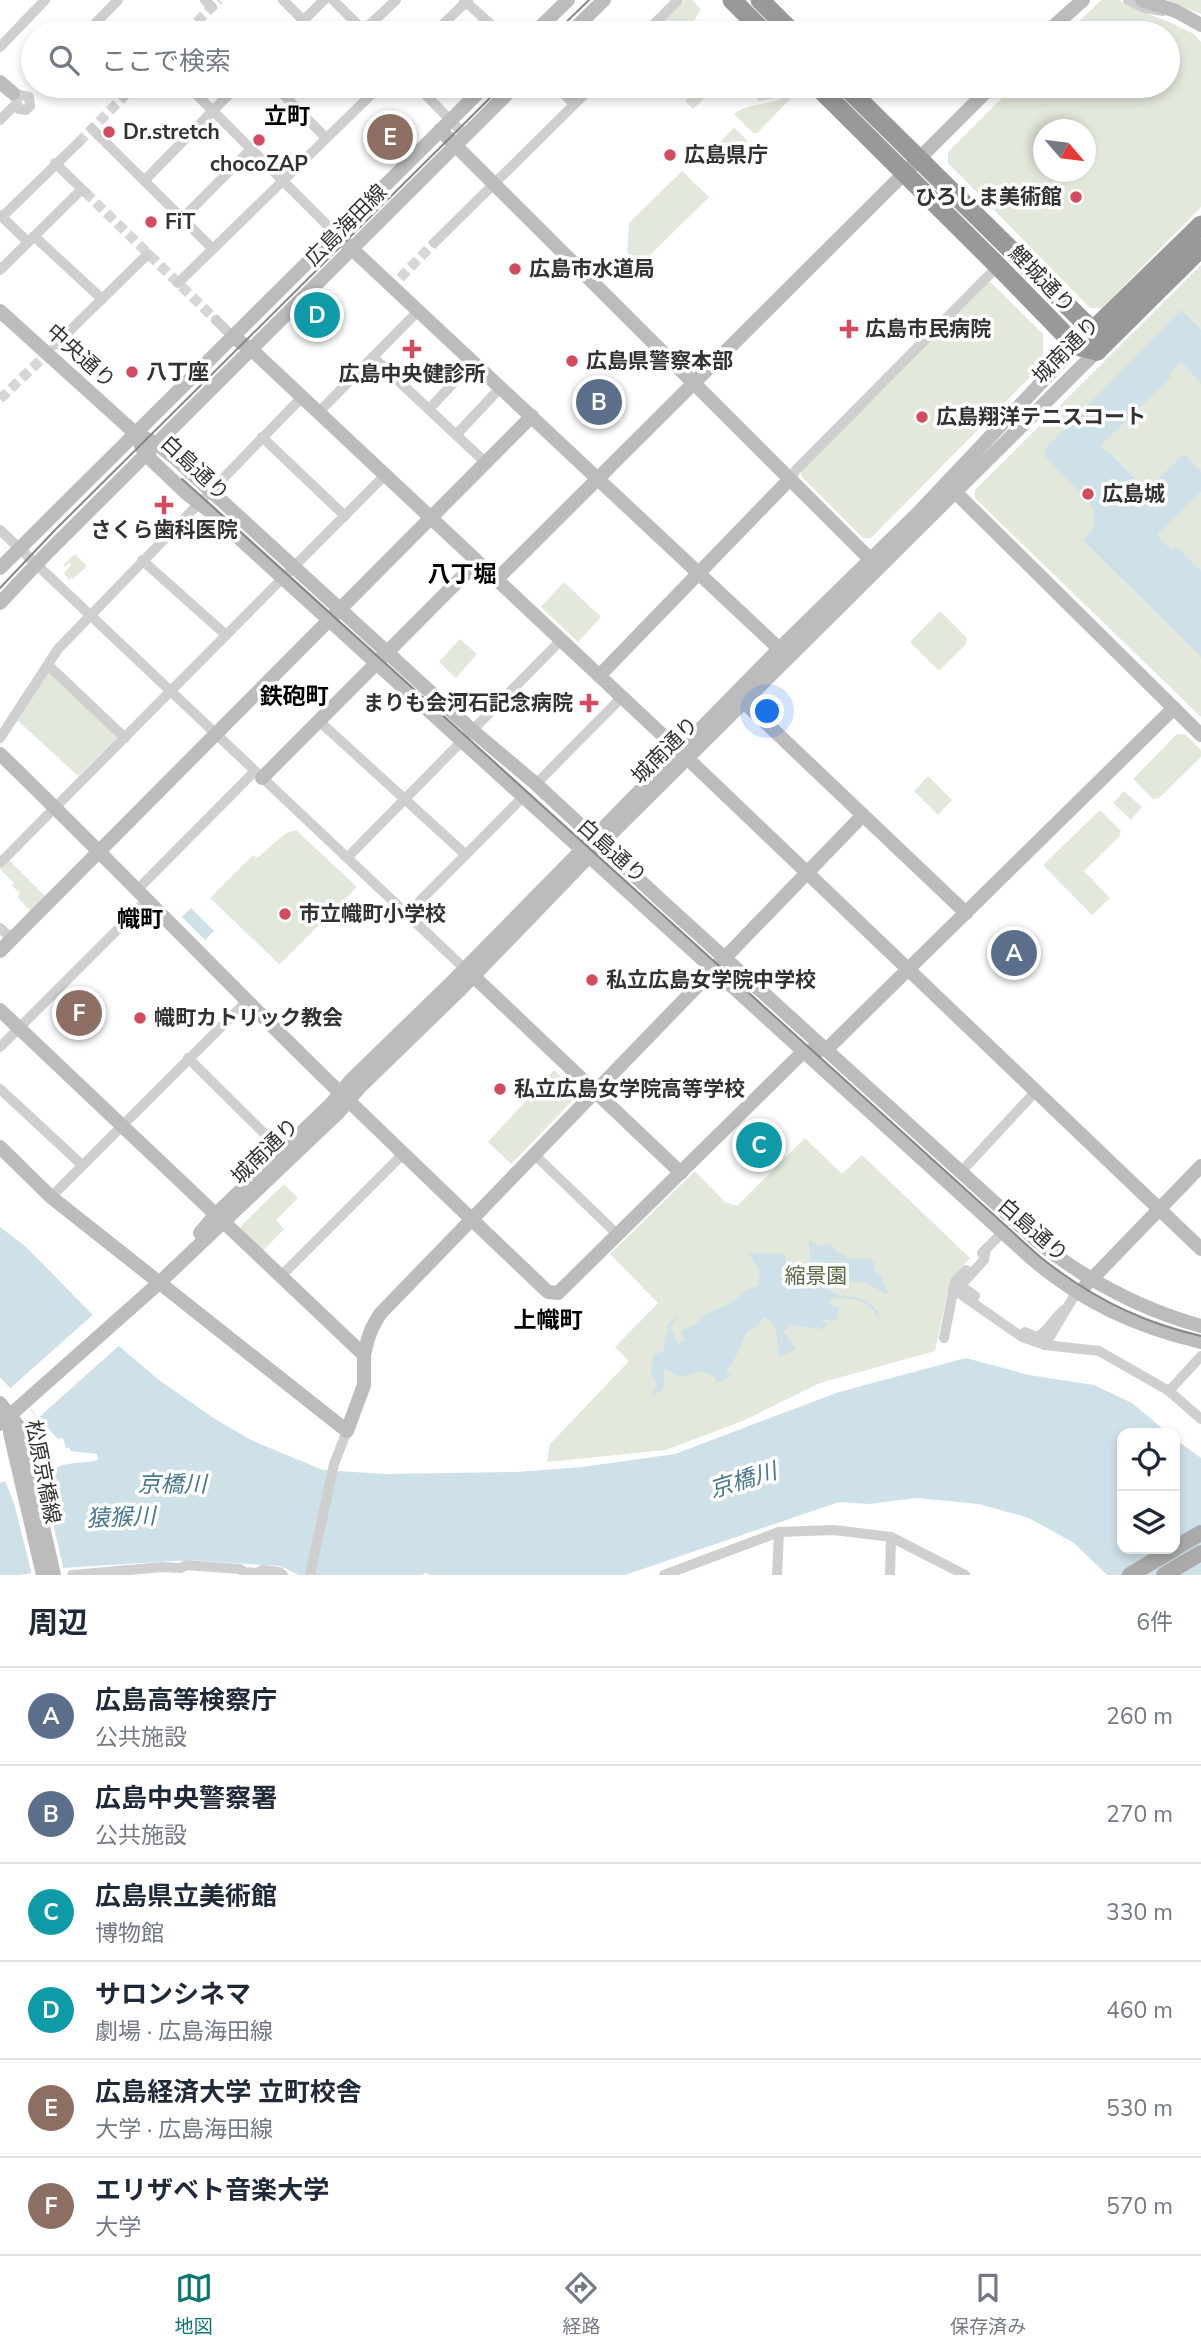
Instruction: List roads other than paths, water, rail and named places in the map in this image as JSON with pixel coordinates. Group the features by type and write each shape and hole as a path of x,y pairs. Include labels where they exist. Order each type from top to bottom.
{"highway":[{"path":"732,0 753,21"},
{"path":"760,0 781,21"},
{"name":"鯉城通り","path":"831,98 911,166 1093,331 1097,351 1076,346 999,266 911,166 855,98"},
{"name":"城南通り","path":"1076,346 1201,225"},
{"name":"城南通り","path":"1097,351 1201,248"}],"main road":[{"path":"1180,1545 1201,1533"},
{"path":"1164,1575 1201,1553"},
{"path":"1130,1575 1166,1554"}],"street":[{"path":"25,21 46,0"},
{"path":"98,21 118,0"},
{"path":"283,0 303,21 324,0"},
{"path":"333,0 353,21"},
{"path":"375,21 396,0"},
{"path":"546,21 568,0"},
{"path":"582,21 604,0"},
{"path":"657,21 678,0"},
{"path":"1060,21 1083,0"},
{"path":"1128,0 1150,10 1176,12"},
{"path":"1142,0 1176,12 1201,25"},
{"path":"446,21 466,1 487,21"},
{"path":"0,47 21,26"},
{"path":"0,82 18,97"},
{"path":"0,120 21,95"},
{"path":"200,98 336,234 397,282 419,310 784,654"},
{"path":"144,181 224,98"},
{"path":"287,98 326,138"},
{"path":"178,283 368,98"},
{"path":"426,98 494,184 875,564"},
{"name":"広島海田線","path":"0,568 473,98"},
{"name":"広島海田線","path":"0,603 145,454 503,98"},
{"path":"568,98 574,104"},
{"path":"435,243 580,98"},
{"path":"496,580 980,98"},
{"path":"92,130 213,249"},
{"path":"78,143 1,216 103,299"},
{"path":"183,218 251,149"},
{"path":"0,270 83,191 55,163"},
{"path":"55,345 148,254"},
{"path":"599,676 796,470 999,266"},
{"path":"318,413 419,310"},
{"name":"中央通り","path":"0,311 135,433"},
{"path":"216,320 233,337 252,350 684,755 1201,1250"},
{"name":"城南通り","path":"951,488 1076,346"},
{"name":"城南通り","path":"5,1419 159,1283 219,1218 469,972 597,840 951,488 1097,351"},
{"path":"373,357 486,463"},
{"path":"429,409 474,361"},
{"path":"456,435 501,387"},
{"path":"0,738 58,649 302,397"},
{"path":"0,951 532,416"},
{"name":"白島通り","path":"135,433 157,444 341,610 382,658 468,737 523,797 1049,1273 1076,1293 1131,1320 1201,1342"},
{"name":"白島通り","path":"135,433 145,454 330,621 382,658"},
{"path":"262,437 345,516"},
{"path":"0,863 385,475"},
{"path":"951,488 1201,734"},
{"path":"0,530 681,1173"},
{"path":"142,561 226,635"},
{"path":"0,1047 258,775 319,721 477,562"},
{"path":"347,858 561,640"},
{"name":"城南通り","path":"684,755 745,703 784,654"},
{"path":"48,664 125,738"},
{"path":"536,784 621,698"},
{"path":"745,703 966,912"},
{"path":"0,754 471,1220 548,1292 558,1293 803,1052 827,1049 1174,708"},
{"path":"319,721 466,855"},
{"name":"白島通り","path":"468,737 536,784 1037,1241 1092,1280 1137,1304 1201,1326"},
{"path":"407,914 523,797"},
{"path":"310,1575 333,1469 364,1385 364,1355 372,1328 380,1314 863,815"},
{"path":"0,928 12,939"},
{"path":"51,1197 248,1000"},
{"path":"0,1010 364,1355"},
{"path":"188,1058 285,1154"},
{"path":"0,1089 82,1165"},
{"path":"961,1172 1036,1091"},
{"path":"0,1147 51,1197 347,1431"},
{"path":"281,1276 403,1154"},
{"path":"535,1155 617,1234"},
{"path":"1045,1345 1076,1293 1092,1280 1201,1166"},
{"path":"944,1338 955,1282 1003,1231"},
{"path":"986,1249 984,1260 963,1283 963,1287 1020,1329 1037,1337 1043,1334 1056,1315 1065,1309"},
{"path":"953,1289 1022,1337 1045,1345 1099,1351 1169,1391 1201,1419"},
{"path":"1169,1391 1201,1356"},
{"name":"松原京橋線","path":"0,1403 5,1419 19,1427 23,1469 43,1575"},
{"name":"松原京橋線","path":"23,1469 54,1575"},
{"path":"664,1575 779,1532 834,1530 891,1537 965,1575"},
{"path":"778,1575 779,1532"},
{"path":"890,1575 891,1537"},
{"path":"72,1575 163,1567 181,1569 186,1565 257,1573 262,1570 283,1575"}],"water":[{"path":"1181,310 1201,330 1201,384 1181,361 1169,374 1171,377 1100,446 1146,491 1184,454 1201,472 1201,491 1157,535 1172,551 1177,547 1201,571 1201,657 1083,540 1094,528 1093,507 1045,456 1045,449"},
{"path":"191,908 214,931 205,940 182,917"},
{"name":"京橋川","path":"0,1227 25,1246 90,1312 119,1346 159,1380 215,1419 253,1441 323,1470 385,1474 517,1472 582,1467 675,1454 839,1392 966,1358 1029,1375 1094,1385 1132,1403 1162,1428 1117,1428 1117,1554 1180,1554 1180,1443 1201,1458 1201,1575 1107,1575 1074,1543 1029,1518 979,1504 916,1498 869,1504 839,1502 625,1575 299,1575 280,1566 190,1560 0,1575 0,1483 52,1466 54,1469 98,1460 97,1454 70,1451 70,1448 66,1448 63,1438 58,1439 0,1377"},
{"path":"809,1240 820,1246 831,1244 837,1253 848,1259 870,1258 889,1293 884,1294 873,1286 860,1282 832,1281 830,1290 842,1297 832,1299 828,1303 839,1308 836,1321 821,1321 828,1324 823,1329 790,1325 784,1332 796,1349 779,1357 775,1329 764,1317 755,1328 748,1330 726,1372 731,1375 717,1383 714,1376 699,1371 680,1377 665,1369 662,1391 651,1396 657,1385 651,1373 654,1354 663,1352 669,1323 679,1314 670,1328 679,1344 685,1340 681,1331 694,1325 706,1314 732,1302 748,1289 758,1286 760,1271 748,1253 785,1254 785,1259 793,1269 806,1266 810,1260"}],"waterway":[{"path":"842,1297 863,1301 878,1315"}],"tunnel":[{"path":"198,21 219,0"},
{"path":"78,143 122,98"},
{"path":"85,192 216,320"},
{"path":"400,278 434,243"},
{"path":"0,399 51,350"}],"tram line":[{"path":"567,21 589,0"},
{"path":"0,588 55,530 490,98"},
{"path":"182,479 1039,1256 1095,1295 1136,1315 1201,1336"}],"place":[{"name":"Dr.stretch","path":"109,132"},
{"name":"広島経済大学 立町校舎","path":"390,137"},
{"name":"chocoZAP","path":"259,140"},
{"name":"広島県庁","path":"670,155"},
{"name":"ひろしま美術館","path":"1076,197"},
{"name":"FiT","path":"151,222"},
{"name":"広島市水道局","path":"515,269"},
{"name":"サロンシネマ","path":"317,315"},
{"name":"広島市民病院","path":"849,329"},
{"name":"広島中央健診所","path":"412,349"},
{"name":"広島県警察本部","path":"572,361"},
{"name":"八丁座","path":"132,372"},
{"name":"広島中央警察署","path":"599,402"},
{"name":"広島翔洋テニスコート","path":"922,417"},
{"name":"広島城","path":"1088,494"},
{"name":"さくら歯科医院","path":"164,505"},
{"name":"まりも会河石記念病院","path":"589,703"},
{"name":"市立幟町小学校","path":"285,914"},
{"name":"広島高等検察庁","path":"1014,953"},
{"name":"私立広島女学院中学校","path":"592,980"},
{"name":"エリザベト音楽大学","path":"79,1013"},
{"name":"幟町カトリック教会","path":"140,1018"},
{"name":"私立広島女学院高等学校","path":"500,1089"},
{"name":"広島県立美術館","path":"759,1145"}],"district":[{"name":"立町","path":"287,116"},
{"name":"八丁堀","path":"462,574"},
{"name":"鉄砲町","path":"294,696"},
{"name":"幟町","path":"140,919"},
{"name":"上幟町","path":"548,1320"}],"park label":[{"name":"縮景園","path":"816,1276"}],"water label":[{"name":"猿猴川","path":"121,1517"}]}
